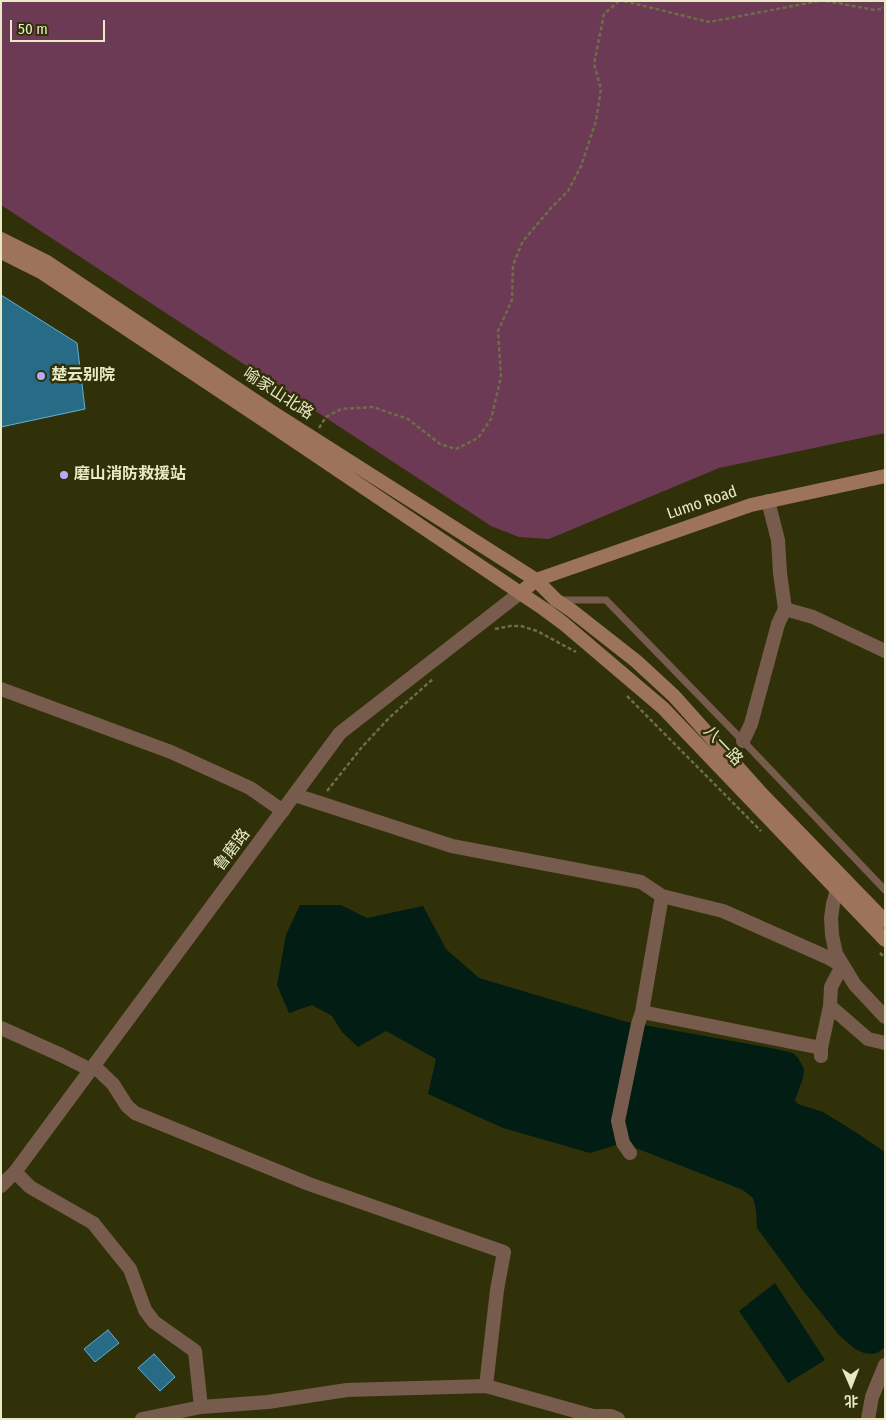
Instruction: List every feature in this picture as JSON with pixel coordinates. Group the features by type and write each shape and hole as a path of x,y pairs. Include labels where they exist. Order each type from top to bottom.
{"main road":[{"name":"喻家山北路","path":"1,239 47,262 314,438 536,580"},
{"name":"喻家山北路","path":"1,252 41,272 520,593"},
{"name":"Lumo Road","path":"536,580 751,505 885,476"},
{"name":"鲁磨路","path":"520,593 536,580"},
{"name":"八一路","path":"536,580 556,600 636,661 674,696 759,791 885,921"},
{"name":"八一路","path":"520,593 563,623 663,708 837,890 882,945"}],"street":[{"path":"743,741 751,724 778,624 786,609 780,573 778,540 768,501"},
{"name":"鲁磨路","path":"1,1186 16,1172 340,733 520,593"},
{"path":"786,609 813,617 885,652"},
{"path":"1,689 171,752 250,788 283,811"},
{"path":"295,795 452,846 640,882 662,896 724,911 829,958 842,966"},
{"path":"837,890 831,918 836,954 855,985 885,1016"},
{"path":"630,1154 623,1143 618,1121 642,1012 662,896"},
{"path":"642,1012 821,1052 832,987 842,966"},
{"path":"830,1006 868,1039 885,1042"},
{"path":"1,1028 92,1068 114,1084 127,1106 136,1113 310,1184 504,1252 497,1290 486,1386"},
{"path":"16,1172 30,1187 93,1223 130,1269 144,1310 154,1322 195,1352 201,1407"},
{"path":"868,1419 872,1397 885,1365"},
{"path":"142,1419 201,1407 268,1402 347,1390 486,1386 593,1418 611,1416 618,1419"}],"lane":[{"path":"556,600 606,600 885,890"}],"path":[{"path":"314,438 326,417 341,410 373,407 408,420 440,444 456,449 478,438 491,419 501,377 498,330 512,300 513,265 523,240 568,191 581,166 596,121 601,89 594,64 604,14 619,1"},
{"path":"624,1 709,22 819,1"},
{"path":"826,1 875,10 885,8"},
{"path":"492,631 510,626 521,626 537,631 580,654"},
{"path":"318,802 362,747 389,718 440,673"},
{"path":"623,692 763,833"},
{"path":"882,945 885,958"}],"shaded area":[{"path":"1,1 885,1 885,433 719,468 549,539 519,537 491,526 1,205"},
{"path":"300,905 341,905 367,918 423,906 446,949 479,978 627,1022 793,1053 804,1069 803,1078 795,1100 798,1104 823,1112 885,1152 884,1348 877,1353 864,1353 855,1349 839,1335 801,1288 757,1228 753,1198 743,1190 623,1143 590,1153 503,1128 428,1094 436,1059 386,1031 358,1047 342,1032 332,1016 312,1005 289,1013 277,985 286,935"},
{"path":"775,1283 825,1360 788,1383 739,1311"}],"building":[{"name":"楚云别院","path":"1,295 77,343 85,409 1,427"},
{"path":"108,1330 119,1343 95,1362 84,1349"},
{"path":"154,1354 175,1377 160,1391 138,1368"}],"place":[{"name":"楚云别院","path":"41,376"},
{"name":"磨山消防救援站","path":"64,475"}]}
